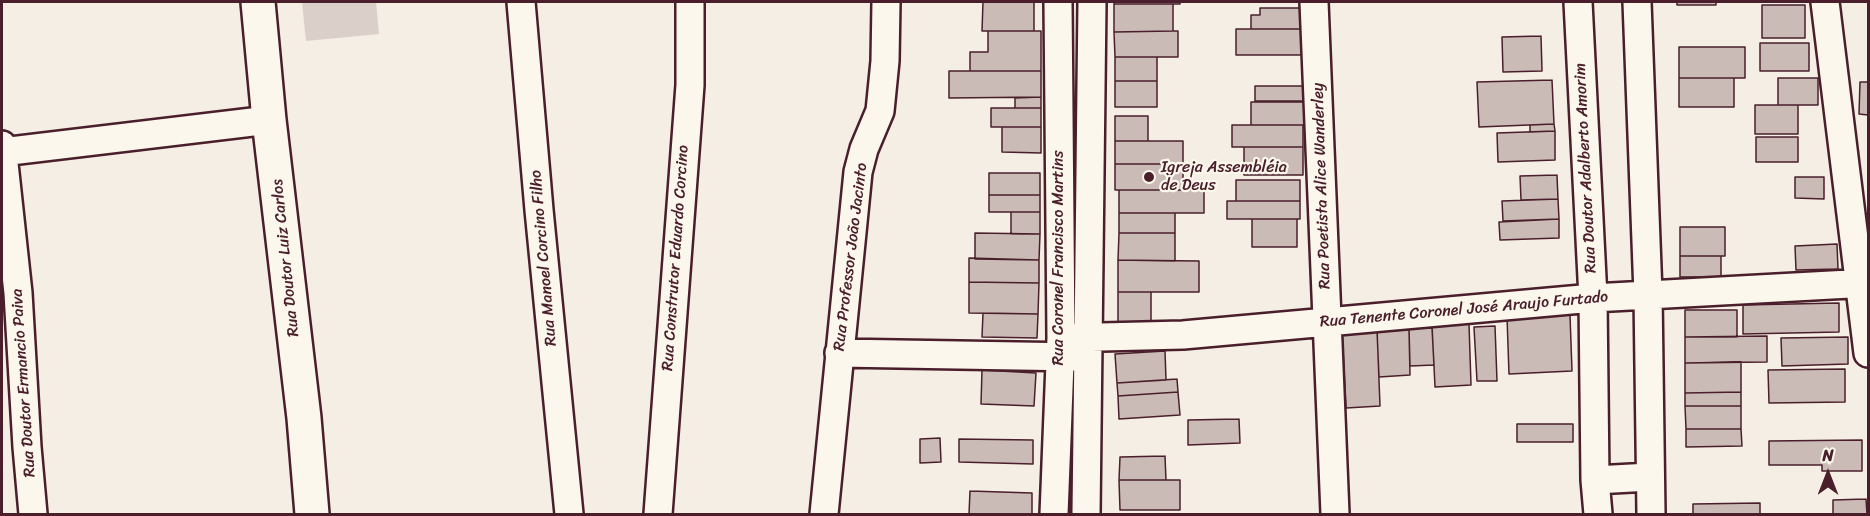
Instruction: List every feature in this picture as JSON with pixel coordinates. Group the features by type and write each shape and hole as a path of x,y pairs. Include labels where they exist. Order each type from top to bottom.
{"main road":[{"name":"Rua Doutor Luiz Carlos","path":"258,2 312,514"}],"street":[{"name":"Rua Manoel Corcino Filho","path":"521,2 569,514"},
{"name":"Rua Construtor Eduardo Corcino","path":"658,514 690,86 690,2"},
{"name":"Rua Professor João Jacinto","path":"824,514 858,172 864,149 880,111 885,61 886,2"},
{"name":"Rua Coronel Francisco Martins","path":"1054,514 1060,347 1058,2"},
{"name":"Rua Coronel Francisco Martins","path":"1086,514 1092,2"},
{"name":"Rua Poetista Alice Wanderley","path":"1314,2 1335,514"},
{"name":"Rua Doutor Adalberto Amorim","path":"1578,2 1593,298 1595,480 1598,514"},
{"path":"1637,2 1648,294 1651,514"},
{"path":"1825,2 1865,284 1869,353"},
{"path":"2,152 269,120"},
{"name":"Rua Doutor Ermancio Paiva","path":"2,145 18,293 33,514"},
{"name":"Rua Tenente Coronel José Araujo Furtado","path":"839,353 1088,347 1183,334 1593,298 1865,284"},
{"path":"1595,480 1650,477"}],"shaded area":[{"path":"302,2 376,2 379,34 306,41"}],"building":[{"path":"983,2 1034,2 1034,31 982,31"},
{"path":"1114,2 1180,2 1180,4 1114,4"},
{"path":"1677,2 1716,2 1716,5 1677,5"},
{"path":"1114,4 1173,4 1173,31 1114,32"},
{"path":"1762,5 1805,5 1805,38 1762,38"},
{"path":"1260,8 1304,8 1304,29 1251,29 1251,15 1260,15"},
{"path":"1236,29 1304,29 1304,55 1236,55"},
{"path":"988,31 1041,31 1041,71 970,71 970,52 988,52"},
{"path":"1178,31 1178,57 1115,57 1114,32"},
{"path":"1541,36 1542,71 1503,72 1502,37"},
{"path":"1760,43 1809,43 1809,71 1760,71"},
{"path":"1679,47 1745,47 1745,78 1679,78"},
{"path":"1115,57 1157,57 1157,81 1115,81"},
{"path":"949,71 1041,71 1041,97 949,98"},
{"path":"1679,78 1734,78 1734,107 1679,107"},
{"path":"1778,78 1818,78 1818,105 1778,105"},
{"path":"1552,80 1554,124 1479,127 1477,82"},
{"path":"1115,81 1157,81 1157,107 1115,107"},
{"path":"1860,82 1868,82 1868,115 1859,114"},
{"path":"1255,86 1304,86 1304,101 1255,101"},
{"path":"1041,97 1041,108 1015,108 1015,98"},
{"path":"1251,102 1307,102 1307,125 1251,125"},
{"path":"1755,105 1798,105 1798,134 1755,134"},
{"path":"991,108 1041,108 1041,127 991,127"},
{"path":"1115,116 1148,116 1148,141 1115,141"},
{"path":"1554,124 1555,131 1530,132 1530,125"},
{"path":"1232,125 1303,125 1303,147 1232,147"},
{"path":"1002,127 1041,127 1041,153 1002,152"},
{"path":"1555,131 1555,160 1498,162 1497,133"},
{"path":"1756,137 1798,137 1798,162 1756,162"},
{"path":"1115,141 1183,141 1183,164 1115,164"},
{"path":"1244,147 1303,147 1303,175 1244,175"},
{"name":"Igreja Assembléia de Deus","path":"1115,164 1183,164 1183,190 1115,190"},
{"path":"989,173 1040,173 1040,195 989,195"},
{"path":"1557,175 1558,199 1521,200 1520,176"},
{"path":"1795,177 1824,177 1824,199 1795,198"},
{"path":"1236,180 1300,180 1300,201 1236,201"},
{"path":"1119,190 1204,190 1204,213 1119,213"},
{"path":"989,195 1040,195 1040,212 989,212"},
{"path":"1558,199 1559,219 1503,221 1502,201"},
{"path":"1227,201 1300,201 1300,219 1227,219"},
{"path":"1011,212 1040,212 1040,234 1011,234"},
{"path":"1119,213 1175,213 1175,233 1119,233"},
{"path":"1252,219 1297,219 1297,247 1252,247"},
{"path":"1559,219 1559,238 1500,240 1499,222"},
{"path":"1680,227 1725,227 1725,256 1680,256"},
{"path":"975,233 1040,234 1039,260 975,259"},
{"path":"1119,233 1175,233 1175,261 1118,260"},
{"path":"1837,244 1838,269 1796,270 1795,246"},
{"path":"1680,256 1721,256 1721,277 1680,277"},
{"path":"969,258 1039,260 1039,283 969,282"},
{"path":"1118,260 1199,261 1199,292 1118,292"},
{"path":"969,282 1039,283 1038,314 969,313"},
{"path":"1118,292 1151,292 1151,324 1118,324"},
{"path":"1839,303 1839,332 1743,334 1743,305"},
{"path":"1685,310 1737,310 1737,337 1685,337"},
{"path":"983,313 1038,314 1037,338 982,337"},
{"path":"1570,315 1572,371 1509,374 1507,317"},
{"path":"1469,324 1471,385 1435,387 1432,325"},
{"path":"1495,326 1497,381 1477,381 1474,327"},
{"path":"1409,328 1432,328 1434,365 1410,366"},
{"path":"1377,329 1380,406 1346,408 1342,331"},
{"path":"1409,330 1410,375 1379,377 1377,331"},
{"path":"1767,336 1767,362 1685,363 1685,337"},
{"path":"1848,337 1848,364 1782,366 1781,338"},
{"path":"1165,351 1166,380 1117,383 1115,354"},
{"path":"1741,362 1741,392 1685,393 1685,363"},
{"path":"1845,369 1845,402 1769,403 1768,370"},
{"path":"982,370 1036,373 1034,406 981,404"},
{"path":"1177,379 1178,392 1118,396 1117,383"},
{"path":"1178,392 1180,415 1119,419 1118,396"},
{"path":"1741,392 1741,406 1685,406 1685,393"},
{"path":"1685,406 1741,406 1741,429 1686,429"},
{"path":"1239,419 1240,443 1188,445 1188,420"},
{"path":"1517,424 1573,424 1573,442 1517,442"},
{"path":"1686,429 1741,429 1742,446 1686,447"},
{"path":"940,438 941,462 920,463 920,439"},
{"path":"959,439 1033,440 1033,464 959,462"},
{"path":"1862,440 1862,471 1822,471 1822,465 1769,465 1769,441"},
{"path":"1165,456 1166,480 1119,480 1120,457"},
{"path":"1119,480 1180,480 1180,510 1120,510"},
{"path":"970,491 1032,493 1032,514 969,514"},
{"path":"1866,499 1867,514 1833,514 1833,500"},
{"path":"1760,503 1760,514 1693,514 1693,504"}],"place":[{"name":"Igreja Assembléia de Deus","path":"1149,177"}]}
